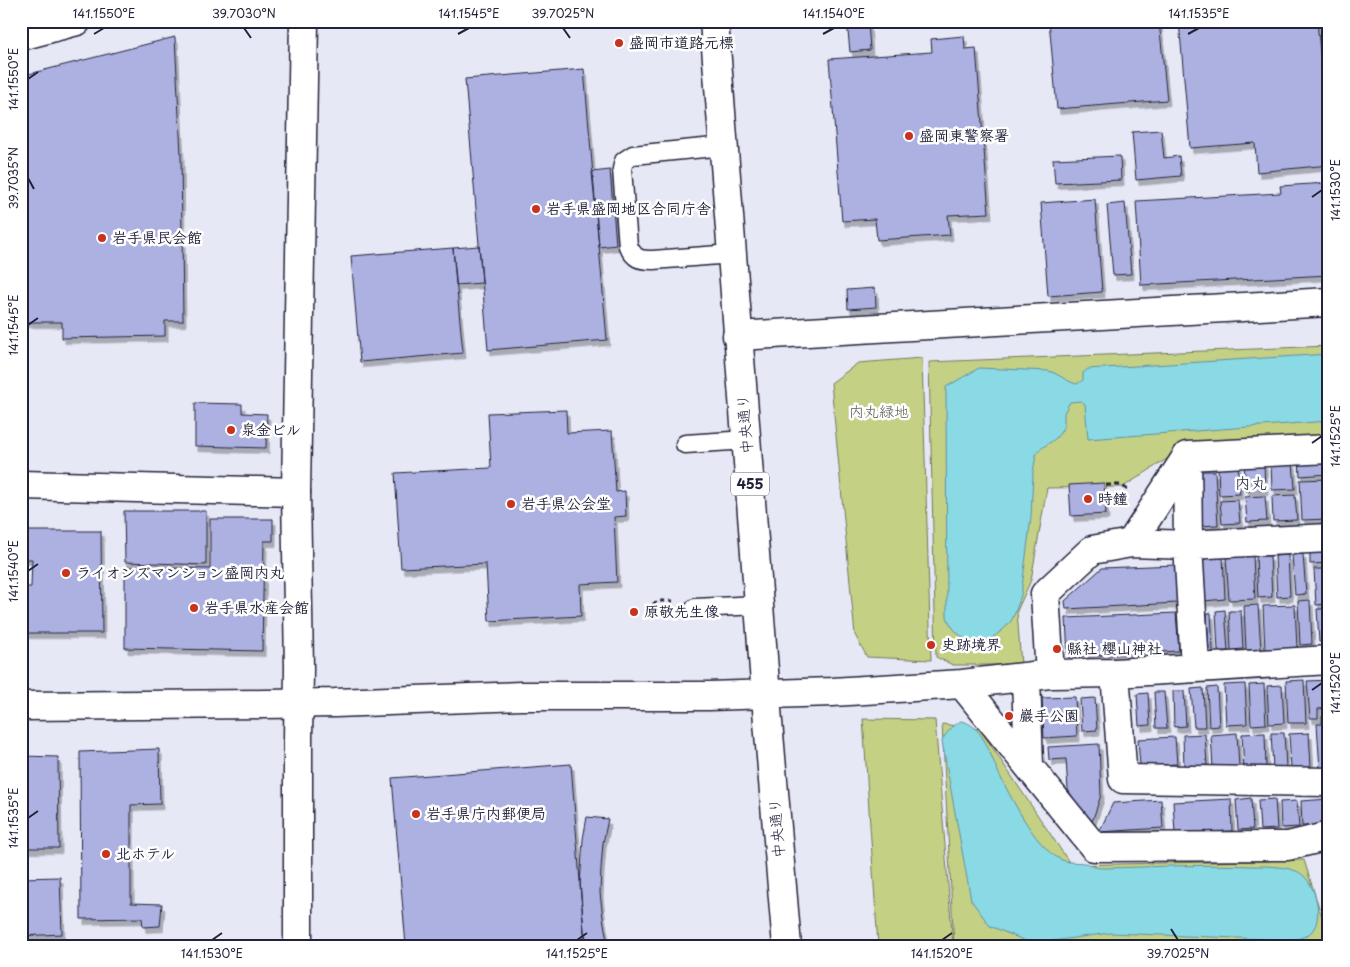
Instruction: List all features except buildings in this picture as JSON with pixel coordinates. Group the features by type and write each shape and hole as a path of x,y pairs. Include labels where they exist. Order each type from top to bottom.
{"main road":[{"path":"21,36 77,21"},
{"path":"298,946 299,703 296,492 304,21"},
{"name":"中央通り","path":"714,21 765,694 787,946"},
{"path":"737,336 1329,302"},
{"path":"1187,456 1329,449"},
{"path":"1131,543 1187,456"},
{"path":"1187,456 1188,544 1194,667"},
{"path":"21,485 296,492"},
{"path":"1029,766 1044,594 1092,550 1131,543 1188,544 1329,538"},
{"path":"21,706 345,703 521,696 709,696 832,692 962,684 1038,675 1329,660"},
{"path":"1115,672 1123,779 1329,782"},
{"path":"962,684 1094,847 1288,846 1329,836"}],"lane":[{"path":"724,146 633,155 624,161 622,170 628,246 632,253 640,260 732,254"},
{"path":"685,444 747,440"},
{"path":"688,604 759,605"}],"path":[{"path":"646,611 657,601 688,604"}],"green space":[{"path":"1329,346 1329,442 1173,455 1123,487 1047,488 1031,580 1017,611 1021,665 953,665 936,657 929,362"},
{"name":"内丸緑地","path":"922,358 931,660 867,657 855,635 831,383 858,363"},
{"path":"863,719 935,720 953,946 878,946"},
{"path":"942,724 980,729 1071,865 1304,860 1329,939 1329,946 954,946"}],"water":[{"path":"1329,354 1329,421 1088,439 1085,404 1081,401 1070,402 1064,413 1064,426 1060,433 1055,439 1039,450 1036,455 1033,472 1031,517 1021,595 1013,618 997,634 981,643 963,637 949,623 947,617 946,387 979,368 1049,371 1077,384 1083,380 1083,373 1088,369"},
{"path":"961,721 976,729 982,736 1001,778 1020,813 1036,838 1055,856 1067,862 1085,863 1100,868 1215,865 1268,866 1291,869 1308,881 1316,898 1318,916 1312,931 1304,937 1288,940 1110,933 1045,942 1026,941 990,926 971,900 942,741 950,730"}],"place":[{"name":"盛岡市道路元標","path":"619,43"},
{"name":"盛岡東警察署","path":"909,136"},
{"name":"岩手県盛岡地区合同庁舎","path":"536,209"},
{"name":"岩手県民会館","path":"102,238"},
{"name":"泉金ビル","path":"231,430"},
{"name":"時鐘","path":"1088,499"},
{"name":"岩手県公会堂","path":"511,504"},
{"name":"ライオンズマンション盛岡内丸","path":"66,573"},
{"name":"岩手県水産会館","path":"194,608"},
{"name":"原敬先生像","path":"634,612"},
{"name":"史跡境界","path":"931,645"},
{"name":"縣社 櫻山神社","path":"1057,649"},
{"name":"巖手公園","path":"1009,716"},
{"name":"岩手県庁内郵便局","path":"416,814"},
{"name":"北ホテル","path":"106,854"}],"district":[{"name":"内丸","path":"1251,483"}]}
